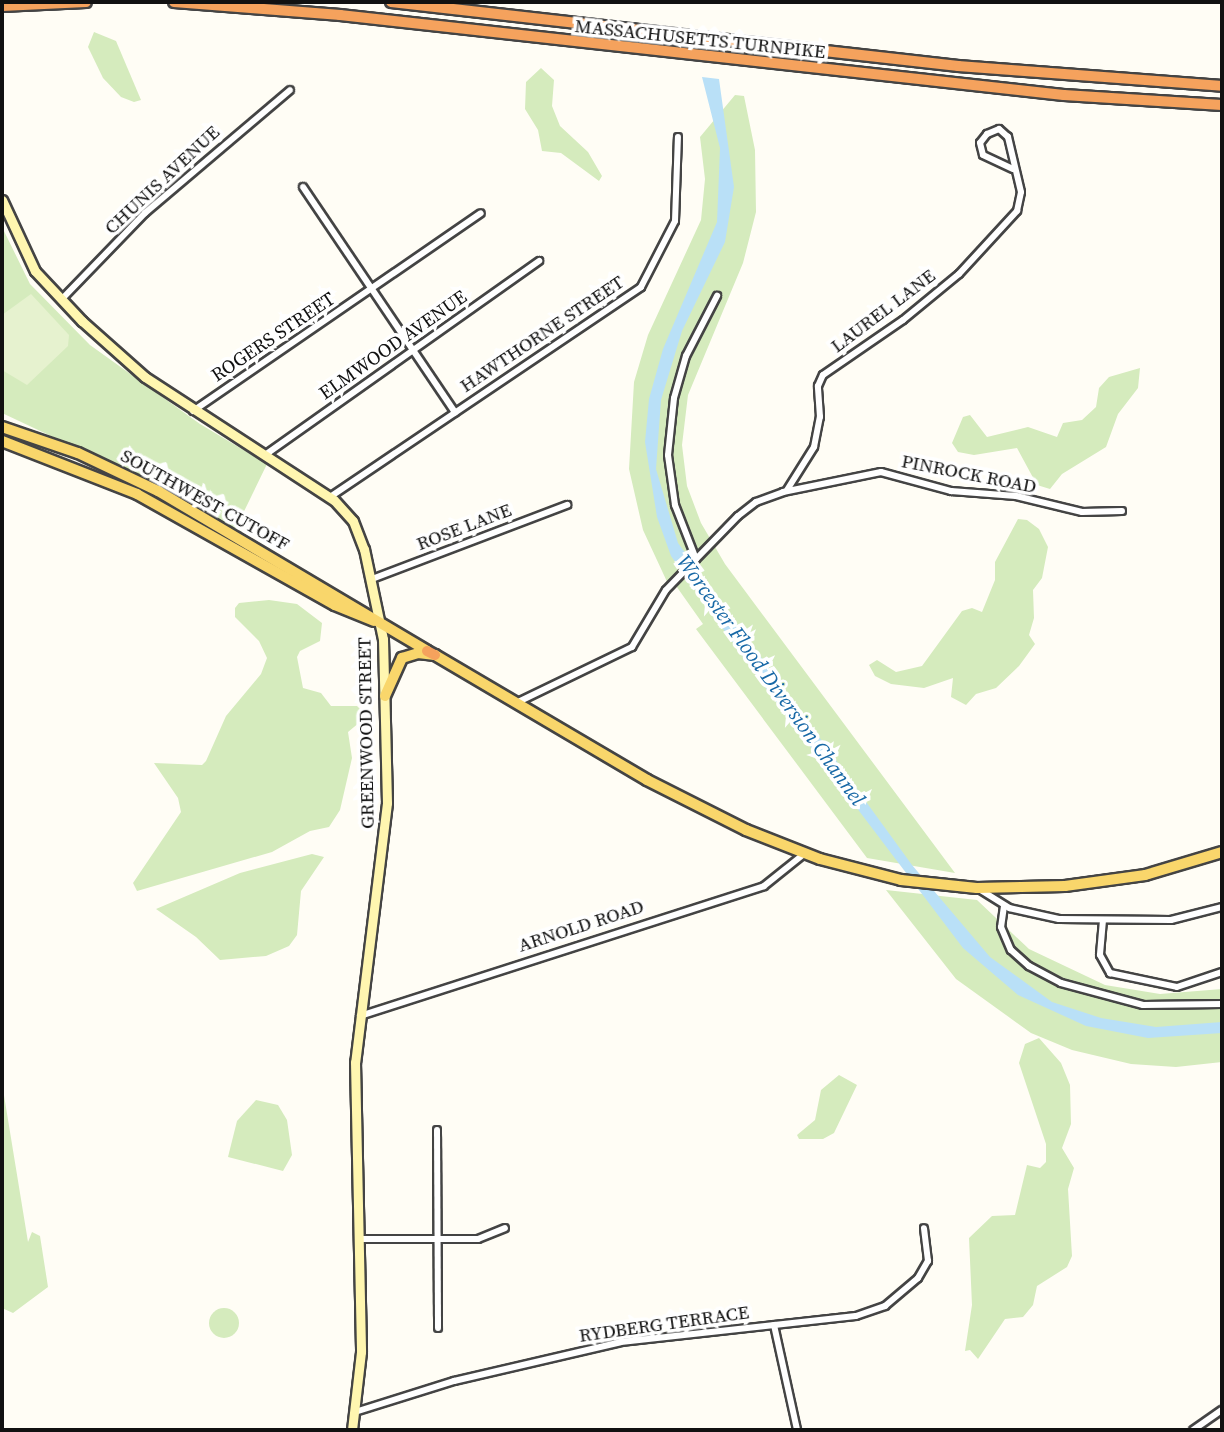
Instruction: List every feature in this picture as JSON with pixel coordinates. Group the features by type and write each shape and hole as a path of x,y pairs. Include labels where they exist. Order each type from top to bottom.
{"highway":[{"path":"2,6 86,2"},
{"name":"MASSACHUSETTS TURNPIKE","path":"174,2 289,9 1051,94 1222,105"},
{"name":"MASSACHUSETTS TURNPIKE","path":"391,2 972,67 1222,86"}],"main road":[{"name":"GREENWOOD STREET","path":"2,200 31,265 61,300 145,377 193,411 330,497 356,528 372,579 381,624 385,696 386,825 360,1016 355,1073 361,1352 352,1430"},
{"name":"SOUTHWEST CUTOFF","path":"2,427 78,453 159,491 342,596 381,624 631,771 804,854 901,880 977,888 1104,882 1222,852"},
{"name":"SOUTHWEST CUTOFF","path":"2,442 137,494 335,605 381,624"},
{"path":"385,696 402,658 418,653 431,653"}],"street":[{"name":"CHUNIS AVENUE","path":"61,300 145,213 260,111 290,90"},
{"name":"LAUREL LANE","path":"786,491 813,453 823,375 903,320 965,268 1011,220 1021,197 1006,134 999,129 987,134 980,143 983,156 1013,169"},
{"name":"HAWTHORNE STREET","path":"330,497 643,284 676,220 678,137"},
{"path":"303,187 412,352 456,412"},
{"name":"ROGERS STREET","path":"193,411 481,213"},
{"name":"ELMWOOD AVENUE","path":"265,456 539,261"},
{"path":"695,560 675,505 668,455 674,398 686,356 717,296"},
{"name":"PINROCK ROAD","path":"516,703 632,647 666,590 695,560 749,506 786,491 881,472 944,489 988,497 1016,496 1082,512 1122,510"},
{"name":"ROSE LANE","path":"372,579 567,505"},
{"name":"ARNOLD ROAD","path":"360,1016 764,886 804,854"},
{"path":"977,888 1004,906 1059,919 1178,920 1222,907"},
{"path":"1004,906 1001,927 1011,950 1029,966 1067,985 1153,1007 1222,1004"},
{"path":"1103,920 1100,955 1111,973 1177,987 1222,972"},
{"path":"436,1130 438,1328"},
{"path":"358,1238 486,1238 505,1228"},
{"name":"RYDBERG TERRACE","path":"355,1412 454,1381 621,1342 856,1316 906,1293 928,1261 924,1228"},
{"path":"774,1325 797,1430"},
{"path":"1193,1430 1222,1409"}],"green space":[{"path":"94,32 116,41 141,100 134,102 121,97 103,78 88,47"},
{"path":"541,68 554,80 552,106 560,126 588,152 602,176 599,181 561,153 542,151 538,130 525,109 526,82"},
{"name":"Worcester Flood Diversion Channel","path":"735,95 744,96 755,150 756,212 743,263 688,395 682,445 687,486 701,523 725,564 955,873 867,858 696,629 703,624 674,583 669,586 643,530 629,469 634,382 648,335 701,220 705,179 700,137"},
{"path":"3,229 30,284 90,345 200,424 267,464 234,532 170,492 2,413"},
{"path":"31,294 69,335 68,346 27,385 2,370 2,315"},
{"path":"1140,368 1138,388 1118,414 1106,447 1062,474 1050,489 1037,485 1017,448 974,455 958,452 952,443 963,417 970,415 987,437 1028,427 1057,437 1063,423 1082,420 1096,407 1099,388 1109,377"},
{"path":"1018,519 1027,520 1039,529 1048,547 1042,578 1033,590 1034,618 1029,635 1035,644 1019,666 996,688 976,694 966,705 951,697 953,678 924,688 891,684 875,676 869,665 877,660 896,672 922,666 962,611 972,608 982,612 995,580 995,562"},
{"path":"269,600 297,604 322,623 320,641 300,651 297,657 303,688 321,693 331,706 357,706 361,710 360,722 348,732 352,758 340,810 329,827 310,831 272,852 137,891 133,883 181,812 178,798 154,763 202,765 206,761 226,716 261,674 267,658 259,641 235,617 235,608 239,603"},
{"path":"312,854 324,857 301,891 297,935 289,946 266,956 220,960 196,937 156,909 240,873"},
{"path":"886,890 977,900 1029,949 1105,985 1160,994 1222,989 1222,1062 1176,1067 1131,1064 1072,1050 1031,1033 956,979"},
{"path":"1039,1038 1061,1063 1070,1085 1071,1124 1062,1148 1074,1168 1068,1189 1072,1256 1067,1267 1037,1286 1033,1305 1023,1317 1005,1319 978,1359 970,1350 965,1351 972,1305 969,1238 992,1216 1015,1215 1027,1165 1040,1168 1046,1162 1046,1144 1019,1063 1025,1044"},
{"path":"839,1075 857,1085 834,1133 823,1139 799,1139 797,1135 815,1120 821,1090"},
{"path":"2,1083 28,1242 32,1232 40,1236 48,1287 13,1313 2,1308"},
{"path":"256,1100 278,1105 287,1120 292,1155 283,1171 228,1157 237,1121"},
{"path":"224,1308 235,1312 239,1323 235,1334 224,1338 213,1334 209,1323 213,1312"}],"water":[{"path":"702,77 719,79 734,187 725,242 682,331 661,400 656,469 678,543 912,865 990,957 1052,1002 1101,1018 1156,1027 1222,1022 1222,1033 1148,1038 1086,1026 1018,995 963,948 759,679 671,556 657,517 645,442 649,399 663,349 717,222 720,148"}]}
